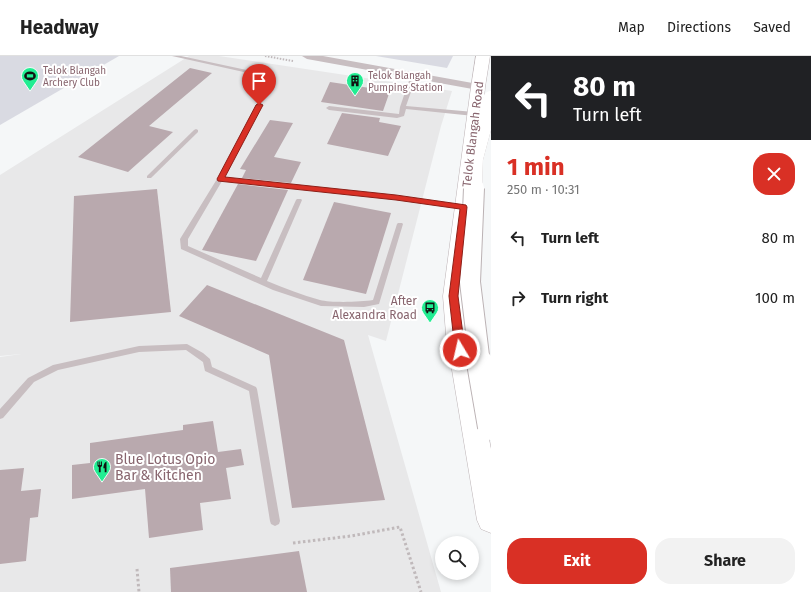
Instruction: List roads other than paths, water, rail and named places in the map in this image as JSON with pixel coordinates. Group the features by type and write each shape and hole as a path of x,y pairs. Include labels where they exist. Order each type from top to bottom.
{"main road":[{"name":"Telok Blangah Road","path":"483,56 484,93 474,114 454,296 457,334 491,520"},
{"path":"484,93 475,159 470,282 483,385 491,427"},
{"path":"457,334 491,353"}],"street":[{"path":"311,56 414,75 484,93"}],"lane":[{"path":"174,56 259,74 271,84"},
{"path":"329,108 397,116 402,115 403,107 414,75"},
{"path":"259,105 220,179 184,239 184,247 287,292 321,302 364,304 376,302 400,224"},
{"path":"403,107 474,114"},
{"path":"149,177 196,131"},
{"path":"220,179 464,207"},
{"path":"263,281 299,200"},
{"path":"0,415 31,380 56,367 139,350 188,347 207,361 208,370 253,389 275,521"}],"place":[{"name":"Telok Blangah Archery Club","path":"30,91"},
{"name":"Telok Blangah Pumping Station","path":"355,96"},
{"name":"After Alexandra Road","path":"430,323"},
{"name":"Blue Lotus Opio Bar & Kitchen","path":"102,482"}]}
